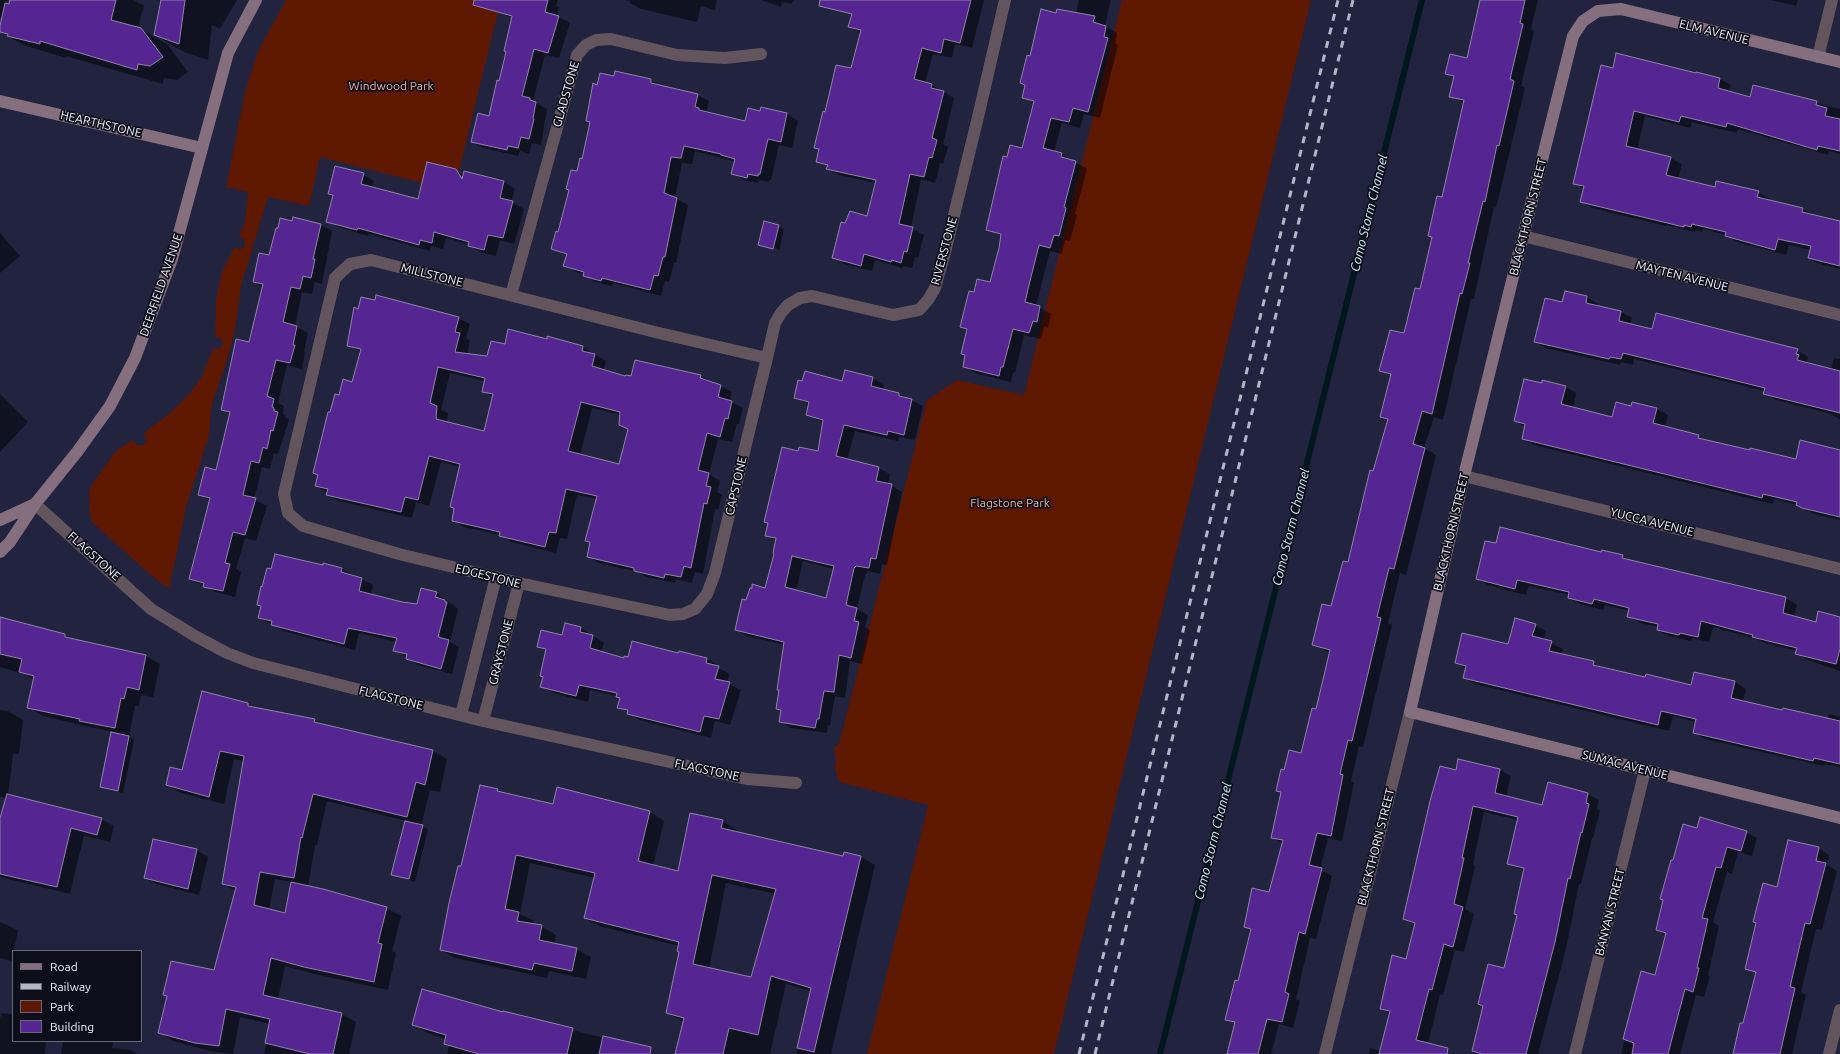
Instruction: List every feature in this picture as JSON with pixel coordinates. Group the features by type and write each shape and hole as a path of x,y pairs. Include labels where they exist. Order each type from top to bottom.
{"street":[{"name":"DEERFIELD AVENUE","path":"0,552 10,542 36,504 77,452 110,406 135,358 172,259 228,53 256,0"},
{"name":"RIVERSTONE","path":"767,358 775,323 788,305 800,298 812,296 832,299 893,315 919,310 928,300 935,288 945,252 1005,0"},
{"path":"1818,57 1832,0"},
{"name":"ELM AVENUE","path":"1589,16 1598,11 1621,9 1840,62"},
{"name":"BLACKTHORN STREET","path":"1325,1054 1410,712 1464,476 1573,36 1583,21 1589,16"},
{"name":"GLADSTONE","path":"511,295 577,55 586,46 596,40 611,39 677,55 725,58 761,54"},
{"name":"HEARTHSTONE","path":"0,101 202,148"},
{"name":"MAYTEN AVENUE","path":"1523,236 1840,315"},
{"name":"MILLSTONE","path":"288,513 284,494 336,278 350,264 371,260 767,358"},
{"name":"CAPSTONE","path":"695,609 707,594 715,573 767,358"},
{"name":"YUCCA AVENUE","path":"1464,476 1840,569"},
{"name":"DEERFIELD AVENUE","path":"0,520 36,504"},
{"name":"FLAGSTONE","path":"36,504 151,609 194,636 227,653 253,663 483,721 747,779 796,783"},
{"name":"EDGESTONE","path":"288,513 303,526 399,554 519,583 670,615 683,614 695,609"},
{"name":"GRAYSTONE","path":"461,715 496,577"},
{"name":"GRAYSTONE","path":"483,721 519,583"},
{"name":"SUMAC AVENUE","path":"1410,712 1840,818"},
{"name":"BANYAN STREET","path":"1575,1054 1645,770"},
{"path":"1829,1054 1840,1010"}],"green space":[{"name":"Windwood Park","path":"286,0 501,0 454,191 320,157 309,206 268,197 241,286 235,330 227,360 214,398 211,410 209,436 187,504 169,589 146,571 91,521 89,503 90,487 116,451 133,440 137,445 143,445 146,441 144,433 171,412 190,393 201,378 213,349 220,348 223,345 221,338 215,337 216,299 222,272 234,248 242,249 245,244 244,239 239,236 245,222 248,192 226,187 245,92 258,51"},
{"name":"Flagstone Park","path":"1122,0 1311,0 1054,1054 867,1054 928,805 839,782 835,768 836,761 834,747 839,744 927,400 957,380 1024,395"}],"building":[{"path":"10,0 116,0 111,20 141,28 163,57 150,66 138,64 137,70 40,41 40,44 7,36 8,34 0,32 0,26 5,3 9,4"},
{"path":"161,0 185,0 179,44 154,35"},
{"path":"474,0 548,0 545,12 559,16 548,53 534,49 522,96 530,98 530,100 536,102 534,119 529,139 521,137 518,148 508,146 507,150 471,142 478,113 489,116 497,80 499,81 506,52 504,51 512,16 473,5"},
{"path":"820,0 971,0 960,43 944,39 941,53 922,48 914,79 932,84 931,88 944,91 932,138 937,140 932,158 929,157 924,177 910,174 899,224 913,227 907,252 904,251 901,263 892,260 891,262 864,254 861,266 832,258 841,222 845,223 850,211 867,216 876,180 826,169 828,165 816,162 819,149 814,148 823,111 825,112 836,65 851,68 861,30 848,27 852,14 819,6"},
{"path":"1480,0 1525,0 1520,23 1523,24 1510,79 1514,81 1499,146 1497,145 1485,202 1483,201 1468,263 1470,263 1462,294 1460,293 1432,414 1422,411 1413,444 1425,448 1394,569 1389,568 1377,617 1381,618 1352,741 1348,740 1340,774 1343,775 1331,836 1317,833 1309,865 1322,868 1305,934 1299,932 1285,992 1289,994 1282,1022 1267,1019 1258,1054 1227,1054 1235,1022 1225,1020 1235,980 1238,981 1251,929 1244,927 1252,888 1269,892 1283,840 1271,838 1281,792 1276,791 1281,769 1284,770 1289,750 1301,753 1312,708 1316,709 1330,650 1312,645 1322,604 1331,606 1343,561 1348,562 1370,470 1373,471 1388,419 1380,417 1391,374 1379,371 1390,330 1404,333 1415,288 1420,289 1432,237 1428,236 1437,196 1442,197 1464,100 1449,97 1454,76 1445,74 1450,54 1467,58"},
{"path":"1041,9 1056,13 1057,9 1095,16 1093,22 1106,26 1104,37 1108,38 1088,112 1073,108 1069,122 1051,118 1043,148 1062,153 1061,157 1076,161 1064,207 1066,208 1059,236 1054,235 1050,248 1039,245 1028,289 1025,302 1040,306 1037,322 1033,321 1029,333 1013,329 1003,367 1001,367 999,376 963,367 965,355 961,354 967,329 960,327 969,291 974,292 977,279 990,282 999,248 1001,234 986,230 1003,156 1007,157 1010,145 1022,148 1034,101 1022,98 1025,85 1020,83 1027,55 1030,56"},
{"path":"1616,53 1720,78 1718,88 1750,97 1753,85 1817,101 1816,105 1827,108 1825,116 1840,119 1840,151 1818,146 1817,150 1727,123 1726,127 1681,116 1679,122 1634,111 1626,146 1671,157 1666,175 1715,187 1716,181 1759,191 1757,197 1803,208 1802,212 1840,221 1840,266 1808,258 1811,246 1778,239 1775,250 1725,236 1726,232 1692,224 1691,227 1684,225 1684,227 1580,202 1584,186 1573,184 1601,65 1613,68"},
{"path":"615,71 651,79 651,83 698,94 695,107 699,108 699,110 745,121 748,108 760,111 761,107 787,113 781,142 768,139 760,174 758,174 758,176 748,174 747,178 731,174 735,159 721,154 684,146 681,158 671,157 664,193 677,198 665,257 663,257 658,276 654,275 650,290 602,278 601,281 583,276 584,272 563,266 567,254 551,249 556,231 558,232 569,190 566,189 571,170 577,171 580,158 582,159 590,122 586,121 593,83 597,85 600,73 614,76"},
{"path":"427,162 456,169 462,179 464,171 504,181 500,198 513,201 503,238 488,235 484,250 468,246 469,242 434,232 432,243 420,240 419,245 358,228 357,230 326,222 333,195 328,194 335,166 364,173 361,184 418,199"},
{"path":"293,217 321,224 313,259 315,259 311,278 303,276 300,289 291,287 283,322 297,326 293,345 295,345 290,363 276,360 267,396 274,399 272,407 274,408 274,411 278,412 273,431 271,430 267,449 263,447 259,463 251,461 243,495 256,498 245,535 233,532 225,563 230,564 223,591 203,587 204,583 189,579 210,498 198,495 205,467 216,470 230,412 221,410 236,339 249,342 263,284 253,282 259,253 269,255 280,218 292,221"},
{"path":"764,221 779,225 773,249 758,245"},
{"path":"1565,291 1587,296 1586,303 1621,311 1619,321 1652,329 1656,313 1798,349 1796,354 1799,355 1797,360 1840,371 1840,413 1763,394 1765,388 1623,353 1621,359 1610,357 1609,359 1534,342 1545,298 1562,302"},
{"path":"376,295 459,317 455,332 460,333 455,352 487,356 491,341 505,344 508,329 547,339 547,336 583,346 582,351 595,354 592,366 625,376 631,376 635,360 701,375 700,378 721,385 718,397 732,401 728,419 725,418 720,437 707,433 698,470 709,473 706,486 711,487 707,504 704,503 691,568 684,566 681,577 665,574 664,578 634,571 634,568 587,557 590,542 585,541 597,496 566,489 556,533 549,532 545,547 499,536 500,532 452,521 454,508 450,507 460,464 429,456 418,500 405,497 401,512 326,495 328,489 315,486 318,475 313,473 328,412 330,412 335,394 339,395 343,379 352,382 361,349 347,346 354,307 358,309 361,297 375,300","holes":["438,367 485,378 482,392 493,394 484,431 436,419 437,406 430,403","581,402 620,412 619,425 628,429 619,464 568,451"]},
{"path":"845,370 873,377 871,386 899,393 899,396 912,399 904,435 888,431 887,435 844,425 836,456 879,467 876,481 892,484 876,559 871,558 869,568 856,566 854,568 846,605 857,608 854,621 859,622 851,658 839,655 834,692 824,691 819,719 817,719 815,728 779,722 781,710 776,709 779,690 777,690 784,642 735,630 742,599 746,600 750,588 752,588 752,584 765,588 774,554 776,538 765,536 768,523 764,522 782,447 798,451 799,447 818,451 823,420 806,415 809,402 794,398 798,380 802,381 805,371 842,381","holes":["792,556 834,566 826,598 785,587"]},
{"path":"1524,379 1542,383 1542,380 1566,386 1561,404 1612,417 1616,402 1631,406 1632,402 1657,408 1653,423 1699,435 1698,438 1750,450 1750,448 1796,459 1800,440 1840,450 1840,517 1802,508 1796,505 1797,502 1763,494 1762,498 1522,439 1525,424 1514,421"},
{"path":"1500,527 1601,552 1602,550 1623,555 1622,558 1786,597 1783,613 1816,622 1818,611 1840,617 1840,649 1836,664 1795,654 1797,648 1752,637 1753,635 1701,621 1698,637 1680,633 1679,635 1657,630 1658,624 1627,617 1629,608 1594,599 1592,604 1568,598 1569,592 1517,580 1515,589 1476,579 1485,541 1496,543"},
{"path":"275,554 342,568 341,572 362,578 359,591 402,602 417,604 421,588 437,592 435,597 447,602 438,637 449,640 441,669 406,659 407,654 393,651 397,638 348,628 344,644 271,625 272,621 258,618 261,606 257,605 261,586 262,587 267,568 271,569"},
{"path":"0,617 65,634 65,637 146,655 139,690 127,687 124,699 121,698 115,728 27,708 34,676 19,672 22,659 0,654"},
{"path":"1515,618 1536,624 1532,636 1552,641 1549,651 1594,661 1593,665 1645,677 1646,674 1691,685 1694,672 1735,681 1731,698 1782,710 1783,708 1840,721 1840,764 1814,758 1813,761 1693,733 1696,719 1661,711 1658,725 1463,678 1466,666 1455,663 1462,633 1508,644"},
{"path":"565,623 581,627 580,632 593,635 590,648 624,658 624,656 628,657 632,641 678,653 679,651 707,658 706,663 719,666 715,679 730,682 719,719 704,716 700,732 627,714 628,710 617,708 620,698 616,697 617,693 579,685 576,696 540,687 543,677 540,676 546,649 537,647 541,630 562,635"},
{"path":"202,691 248,703 248,706 315,719 314,722 433,750 425,785 416,782 407,817 313,794 302,838 301,837 294,878 260,872 254,905 285,913 291,882 323,889 387,907 378,943 382,944 374,982 304,967 271,958 263,995 342,1013 333,1054 310,1054 265,1043 270,1019 226,1009 219,1046 195,1043 158,1033 167,996 163,995 171,961 214,970 236,887 222,884 244,756 220,751 209,797 166,785 170,767 182,770"},
{"path":"111,732 129,736 118,791 100,787"},
{"path":"1458,759 1500,769 1495,793 1542,805 1548,782 1588,793 1586,803 1589,804 1570,879 1568,878 1555,942 1526,1054 1482,1054 1472,1051 1483,1006 1478,1004 1488,964 1504,968 1517,915 1514,914 1524,868 1507,864 1518,817 1473,806 1454,904 1463,907 1453,947 1444,944 1432,990 1429,989 1416,1040 1448,1048 1447,1054 1379,1054 1390,1011 1380,1009 1392,955 1406,959 1415,923 1403,919 1430,801 1440,766 1456,770"},
{"path":"480,785 498,789 497,791 553,804 557,787 650,811 638,861 678,871 690,813 723,820 721,828 843,856 844,852 861,856 814,1052 797,1048 811,988 771,976 758,1035 729,1028 723,1054 675,1054 684,1018 666,1013 679,952 677,951 679,942 584,918 595,873 516,855 505,909 519,912 517,921 542,925 539,940 577,948 572,971 534,963 532,970 440,950 458,866 461,866","holes":["712,875 776,889 751,977 693,964"]},
{"path":"7,794 102,818 97,835 71,828 57,887 0,874 0,818"},
{"path":"1700,817 1747,831 1741,851 1727,847 1721,868 1716,867 1702,918 1708,919 1693,992 1685,989 1668,1054 1632,1054 1634,1043 1623,1039 1641,971 1655,975 1666,933 1656,930 1663,900 1660,899 1671,860 1673,860 1683,824 1697,828"},
{"path":"405,821 423,825 409,879 391,875"},
{"path":"153,839 197,849 188,889 144,878"},
{"path":"1788,840 1819,847 1816,861 1826,863 1810,924 1805,923 1790,987 1795,988 1780,1054 1733,1054 1740,1023 1743,1023 1756,972 1745,969 1756,923 1753,922 1763,883 1777,887"},
{"path":"422,989 503,1012 573,1028 567,1054 479,1054 444,1044 446,1035 412,1025"},
{"path":"603,1036 651,1047 650,1054 599,1054"}],"waterway":[{"name":"Como Storm Channel","path":"1160,1054 1422,0"}],"railway":[{"path":"1079,1054 1338,0"},
{"path":"1095,1054 1353,0"}]}
